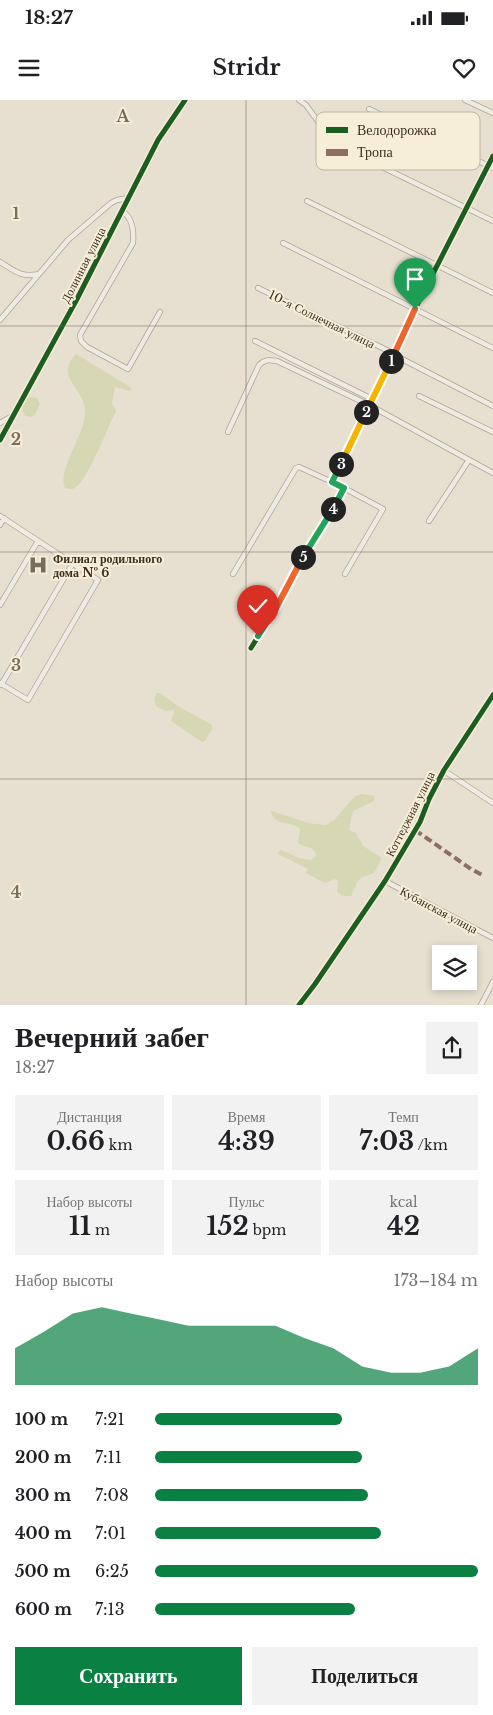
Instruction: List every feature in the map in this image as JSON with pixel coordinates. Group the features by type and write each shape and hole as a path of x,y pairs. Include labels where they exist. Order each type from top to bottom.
{"street":[{"name":"Долинная улица","path":"0,440 158,140 185,100"},
{"path":"299,100 306,105 316,119"},
{"path":"466,100 493,114"},
{"path":"369,109 375,112"},
{"path":"332,482 415,309 467,208 491,167 493,156"},
{"path":"389,170 493,221"},
{"path":"0,320 68,240 117,200 128,198"},
{"path":"307,202 493,293"},
{"path":"122,211 129,218 133,226 134,243 80,334 81,341 128,369 160,312"},
{"path":"283,243 493,348"},
{"path":"0,262 21,275 40,274"},
{"name":"10-я Солнечная улица","path":"258,288 395,354 493,406"},
{"path":"255,341 372,399"},
{"path":"228,432 259,365 263,361 269,360 369,405 493,473"},
{"path":"420,396 493,432"},
{"path":"0,423 15,414"},
{"path":"430,521 469,460"},
{"path":"233,574 296,468 299,467 383,509 345,574"},
{"path":"251,648 273,612 295,569 344,488"},
{"path":"0,525 2,517 38,540 73,563 98,580 28,700 0,685 73,563"},
{"path":"0,605 38,540"},
{"name":"Коттеджная улица","path":"299,1005 386,881 420,822 428,799 443,770 493,695"},
{"path":"443,770 493,803"},
{"name":"Кубанская улица","path":"386,881 493,938"},
{"path":"481,1005 493,982"}],"green space":[{"path":"76,354 132,388 130,391 115,387 112,403 116,411 86,475 81,483 74,489 71,489 65,488 63,481 64,473 85,415 81,398 69,377 70,363"},
{"path":"27,398 37,398 40,404 35,415 31,417 25,416 22,408"},
{"path":"157,693 160,693 178,706 212,725 212,729 205,741 202,742 171,721 175,710 165,711 156,706 154,698"},
{"path":"362,794 374,796 374,801 353,811 349,830 356,833 363,846 382,858 374,873 358,880 351,896 343,896 337,892 338,881 335,879 325,883 306,873 308,869 278,854 278,851 281,850 299,858 311,860 316,856 312,848 298,843 300,829 296,826 279,822 273,817 271,812 308,823 326,825 334,820 355,796"}],"marked path":[{"path":"415,830 484,876"}],"cycle path":[{"path":"0,440 77,299 158,140 185,100"},
{"path":"251,648 273,612 295,569 341,496 344,488 332,482 415,309 493,156"},
{"path":"299,1005 385,881 420,822 444,770 493,695"}],"place":[{"name":"Филиал родильного дома № 6","path":"38,565"}],"route":[{"path":"258,636 273,612 295,569 341,496 344,488 332,482 415,309"}]}
